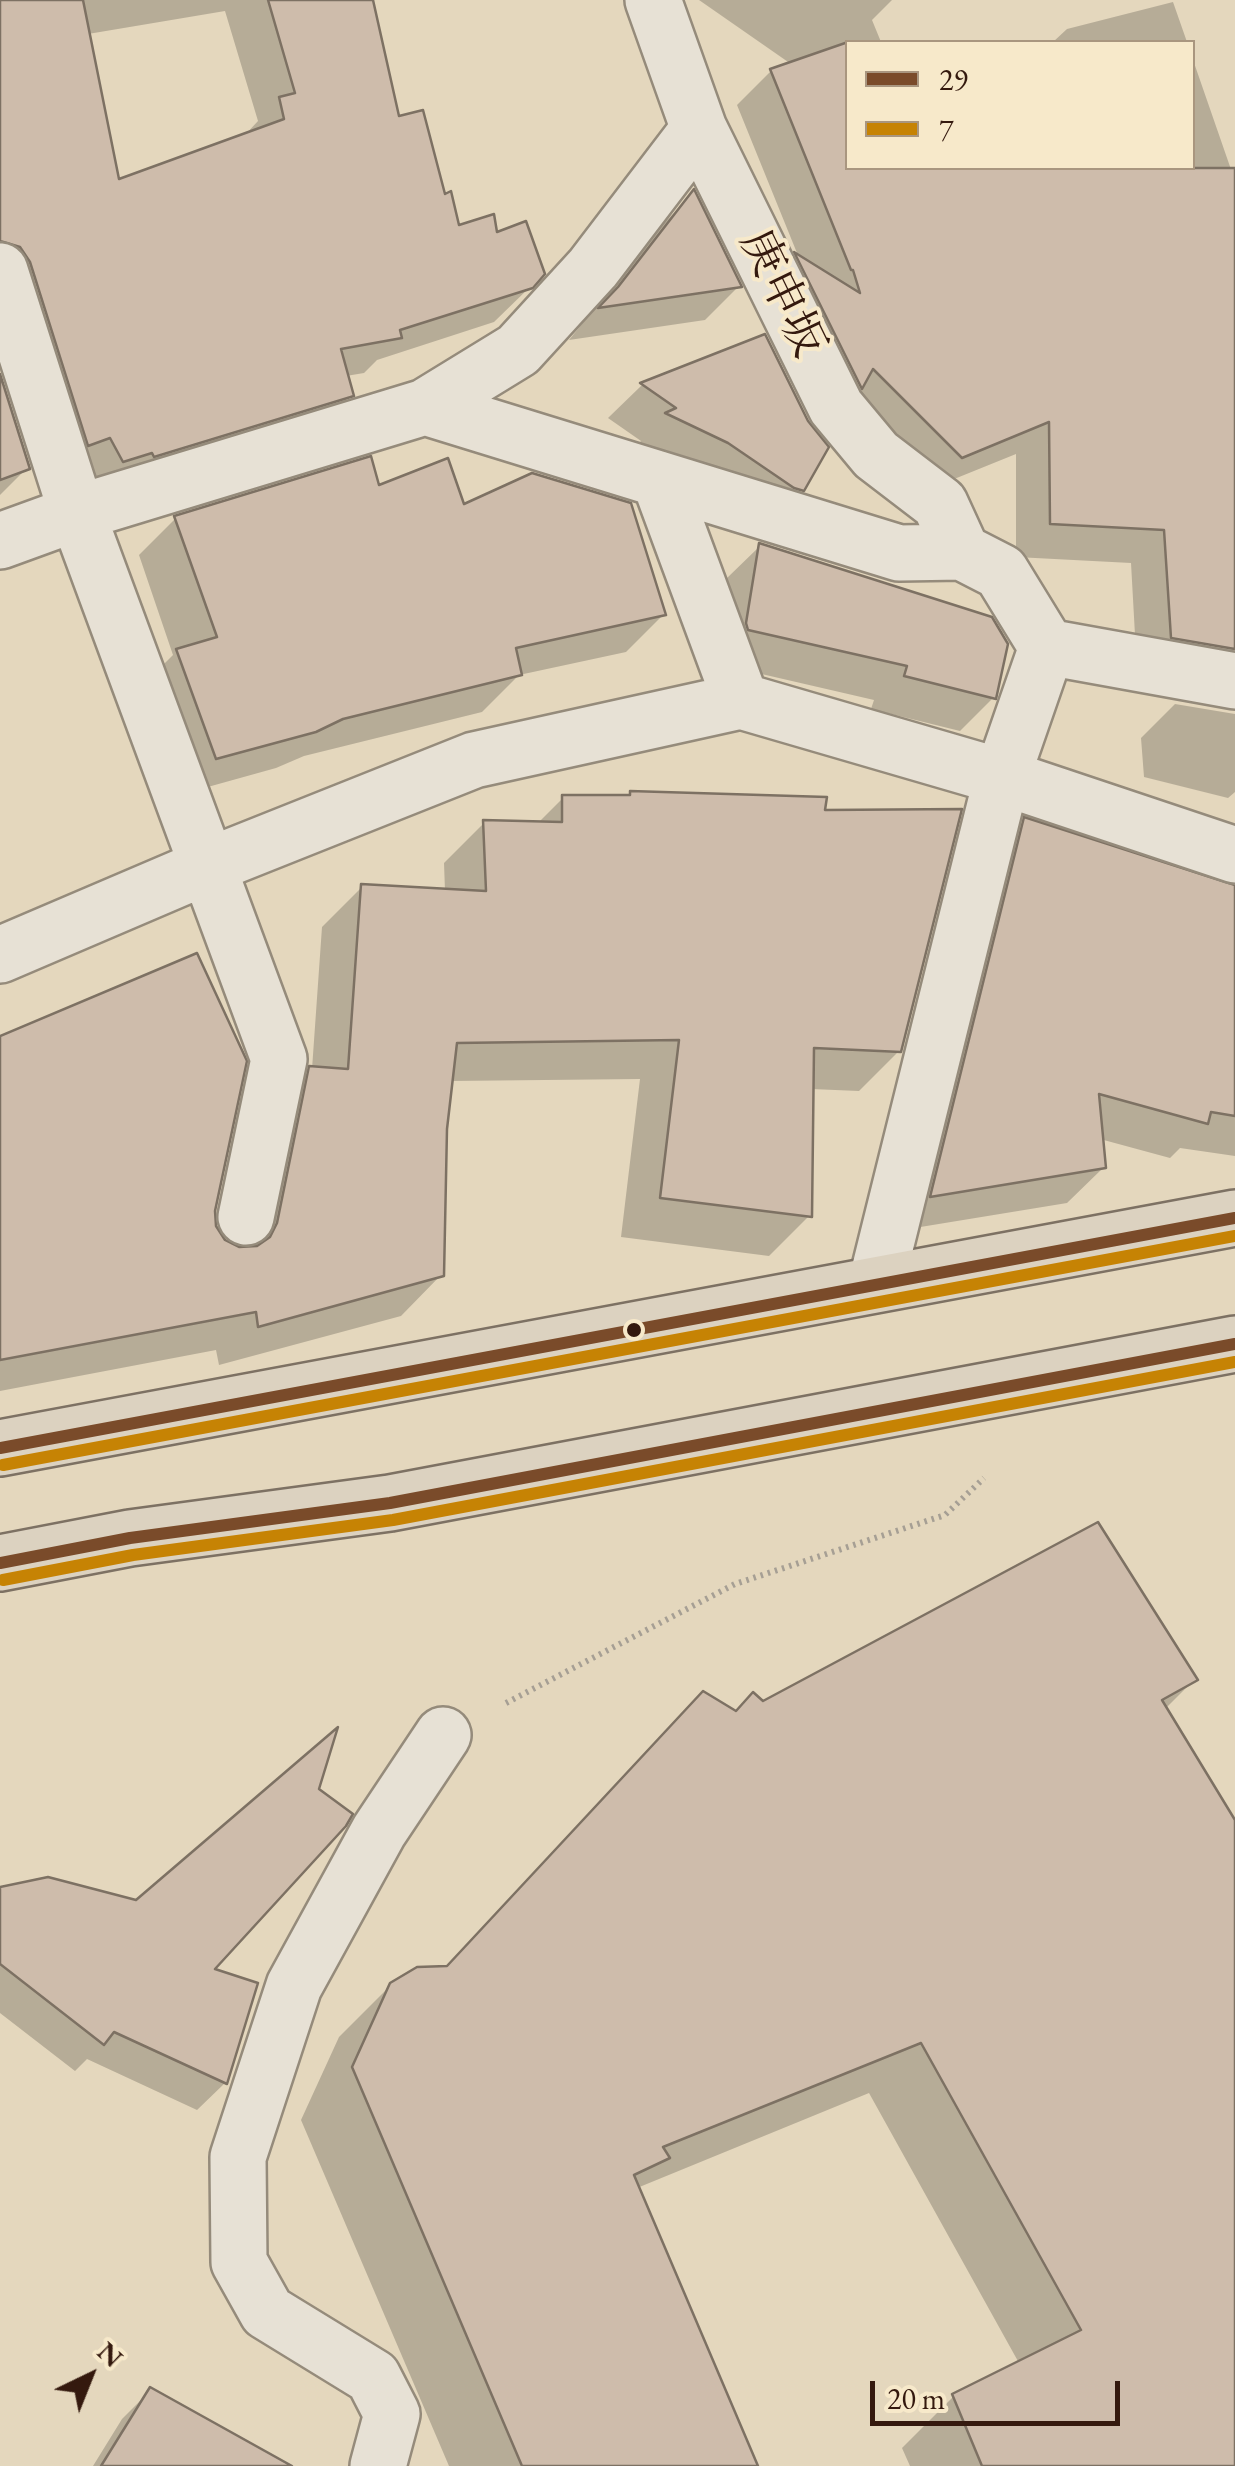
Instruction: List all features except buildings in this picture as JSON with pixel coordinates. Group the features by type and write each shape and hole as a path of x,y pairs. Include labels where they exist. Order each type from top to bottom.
{"highway":[{"path":"0,1448 1235,1218"},
{"path":"0,1563 130,1538 390,1503 1235,1344"}],"street":[{"name":"庚申坂","path":"654,0 699,129 836,406 876,455 940,504 962,552"},
{"path":"0,541 77,513 425,407 518,350 592,268 699,129"},
{"path":"0,271 77,513 279,1059 246,1217"},
{"path":"425,407 900,552 962,552 1001,572 1047,646 1235,681"},
{"path":"659,479 741,701"},
{"path":"876,1284 1002,777 1047,646"},
{"path":"0,955 208,866 474,760 741,701 1002,777 1235,856"},
{"path":"378,2466 392,2414 373,2377 266,2312 239,2262 238,2157 294,1986 380,1832 443,1735"}],"path":[{"path":"443,1735 735,1584 945,1515 984,1478"}],"transit line":[{"name":"29","path":"0,1448 1235,1218"},
{"name":"7","path":"3,1465 1235,1236"},
{"name":"29","path":"0,1563 130,1538 390,1503 1235,1344"},
{"name":"7","path":"3,1580 133,1555 393,1520 1235,1362"}]}
